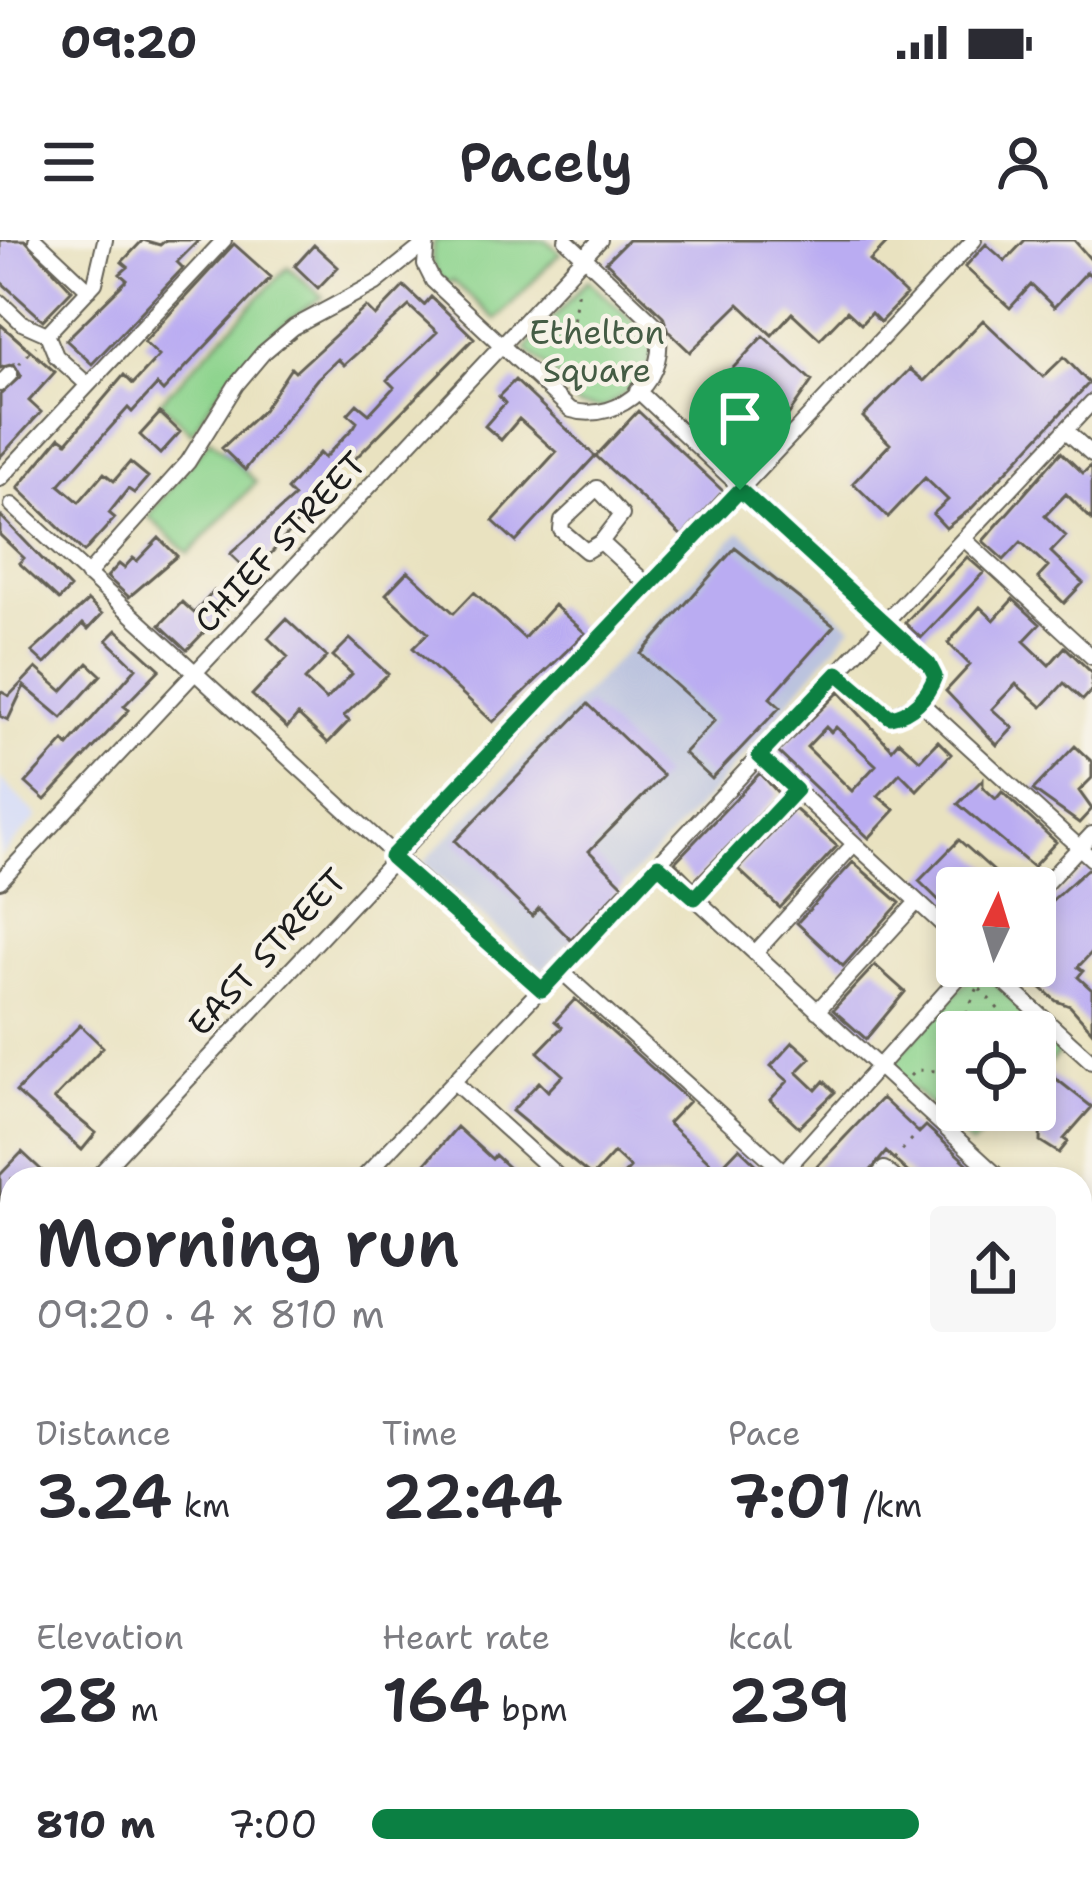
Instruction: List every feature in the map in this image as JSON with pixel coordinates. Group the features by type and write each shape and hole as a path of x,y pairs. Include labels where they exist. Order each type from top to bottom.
{"street":[{"path":"21,253 35,240 89,290"},
{"path":"41,340 89,290 101,267 105,240"},
{"path":"0,479 224,240"},
{"path":"402,261 428,270 572,410 594,417 617,411 637,390 660,363 662,340 655,324 566,240"},
{"name":"CHIEF STREET","path":"0,880 600,240"},
{"name":"EAST STREET","path":"106,1167 391,857 974,240"},
{"path":"87,575 188,462 236,385 263,353 294,327 376,283 427,242"},
{"path":"427,242 428,270"},
{"path":"0,302 88,385"},
{"path":"637,390 929,664 935,676 920,702 890,717 838,673"},
{"path":"373,1167 1092,402"},
{"path":"1065,430 1092,454"},
{"path":"597,488 622,515 601,542 586,551 560,527 597,488"},
{"path":"11,505 391,857 542,990"},
{"path":"964,539 1092,657"},
{"path":"601,542 649,586"},
{"path":"920,702 1092,859"},
{"path":"759,756 936,919"},
{"path":"695,898 796,790"},
{"path":"1056,873 1092,834"},
{"path":"755,953 854,844"},
{"path":"658,865 932,1110 989,1167"},
{"path":"817,1011 917,902"},
{"path":"560,970 773,1167"},
{"path":"793,1167 950,987"},
{"path":"1009,987 1092,1062"},
{"path":"454,1082 548,1167"}],"path":[{"path":"532,336 555,335 573,322 578,288"},
{"path":"5,379 41,340"},
{"path":"966,1011 978,988 999,1011"},
{"path":"1056,1041 1065,1037"},
{"path":"907,1080 916,1070 936,1071"},
{"path":"891,1167 936,1103"},
{"path":"932,1110 936,1110"}],"shaded area":[{"path":"740,531 852,626 716,788 543,970 423,863"},
{"path":"0,778 38,817 0,857"}],"green space":[{"name":"Ethelton Square","path":"435,240 546,240 560,253 496,320 453,281 446,283 438,274 432,258"},
{"path":"288,267 323,297 248,356 192,433 160,402"},
{"name":"Ethelton Square","path":"588,280 636,324 643,321 653,346 636,382 603,408 579,406 569,398 572,391 526,349"},
{"path":"210,439 256,482 189,554 148,516"},
{"path":"961,987 999,987 1025,1011 939,1011"},
{"path":"936,1015 936,1111 893,1070 895,1059"},
{"path":"957,1131 985,1131 972,1145"}],"building":[{"path":"0,240 25,240 72,290 43,320 0,281"},
{"path":"143,240 160,245 166,240 199,240 177,262 183,268 92,364 66,340 127,280 120,274 128,267 122,262"},
{"path":"628,240 890,240 870,261 906,295 880,322 871,313 861,324 847,311 820,339 792,313 772,335 739,304 690,352 668,331 663,316 606,262"},
{"path":"1025,240 1074,240 1092,261 1092,277 1087,272 1054,307 1031,285 1010,308 965,267 986,244 1005,261"},
{"path":"234,244 271,277 163,391 157,385 132,412 128,408 59,485 79,502 104,473 114,481 130,462 148,477 134,493 128,489 109,513 115,518 84,552 18,488 60,437 67,442 124,375 133,384 159,356 144,342"},
{"path":"314,245 338,267 318,288 295,266"},
{"path":"404,286 424,305 431,297 474,338 351,463 345,458 317,488 323,494 252,575 230,554 294,497 287,490 319,453 324,458 354,427 357,422 348,414 357,404 369,414 394,387 387,380 437,332 409,306 344,365 338,359 317,379 245,470 222,448 263,410 291,368 295,372 366,307 375,316"},
{"path":"983,320 1043,377 1064,357 1089,383 971,509 946,528 933,514 948,500 925,478 888,517 853,483 890,444 863,417 910,369 924,381"},
{"path":"0,324 55,372 29,401 41,412 0,457 0,395 21,376 14,364 0,368"},
{"path":"763,336 812,381 789,414 785,410 762,434 768,440 750,459 742,451 735,459 688,416"},
{"path":"515,380 595,456 516,542 493,521 556,452 519,419 501,440 485,426 505,403 499,396"},
{"path":"638,411 723,491 682,536 596,456"},
{"path":"160,413 180,432 160,454 140,435"},
{"path":"1061,452 1083,473 1092,465 1092,520 1066,494 1045,516 1066,536 1051,552 1083,583 1064,603 1038,578 1048,567 1021,542 1004,560 983,541"},
{"path":"0,515 70,588 59,600 19,563 24,558 0,535"},
{"path":"159,538 177,556 129,597 107,577 119,564 124,568 133,558 137,561"},
{"path":"735,548 834,626 770,698 780,707 712,779 684,753 715,720 641,654"},
{"path":"967,557 984,572 921,638 905,623"},
{"path":"408,571 454,613 474,592 524,638 554,605 585,633 493,722 413,648 428,633 386,594"},
{"path":"214,591 230,605 187,650 160,625 182,602 194,613"},
{"path":"1013,599 1040,624 1024,641 1049,665 1065,647 1092,673 1092,690 1083,700 1064,683 1042,707 1016,684 992,709 1013,728 997,745 946,691 970,665 948,643 980,607 994,620"},
{"path":"88,601 102,614 88,629 83,624 45,664 32,652"},
{"path":"286,619 327,657 305,680 326,700 352,674 333,656 350,639 388,674 344,716 349,721 328,743 298,715 287,728 252,695 288,657 268,638"},
{"path":"117,630 160,669 124,706 129,710 45,800 26,783 64,741 68,746 136,668 107,640"},
{"path":"88,663 101,675 62,718 24,686 8,720 0,716 0,691 9,696 36,668 62,691"},
{"path":"839,692 892,749 899,741 920,760 938,741 951,754 917,790 900,773 878,796 895,810 869,838 778,752","holes":["826,727 831,732 836,727 876,765 852,791 807,747"]},
{"path":"588,704 663,776 589,851 623,885 571,940 539,908 532,916 455,841"},
{"path":"1075,746 1092,762 1092,778 1079,791 1092,809 1079,823 1033,790"},
{"path":"760,773 779,794 694,881 675,862"},
{"path":"983,779 983,787 996,799 1002,792 1056,842 1033,867 958,804"},
{"path":"795,809 837,846 780,908 738,869"},
{"path":"959,840 989,867 936,867 936,898 919,881"},
{"path":"853,862 900,903 843,966 797,923"},
{"path":"1087,869 1092,870 1092,952 1078,967 1083,971 1078,977 1092,990 1092,1031 1070,1006 1040,987 1056,987 1056,897"},
{"path":"875,965 905,992 866,1039 833,1010"},
{"path":"575,999 689,1101 668,1123 715,1167 629,1167 614,1153 601,1167 580,1167 512,1111 539,1082 548,1091 563,1075 538,1052 562,1027 555,1021"},
{"path":"80,1025 103,1047 54,1099 96,1133 82,1150 16,1092"},
{"path":"793,1042 811,1058 797,1072 816,1090 824,1081 835,1092 799,1127 770,1100 788,1081 771,1066"},
{"path":"1056,1079 1092,1107 1064,1139 1068,1142 1059,1153 1040,1141 1040,1131 1056,1131"},
{"path":"882,1098 919,1133 926,1126 971,1167 902,1167 886,1152 874,1167 816,1167"},
{"path":"457,1127 508,1167 422,1167"},
{"path":"739,1148 759,1167 721,1167"},
{"path":"22,1152 38,1167 8,1167"}],"route":[{"path":"740,490 929,664 935,676 931,689 902,716 890,717 838,673 759,756 796,790 695,898 658,865 542,990 391,857 740,490"}]}
